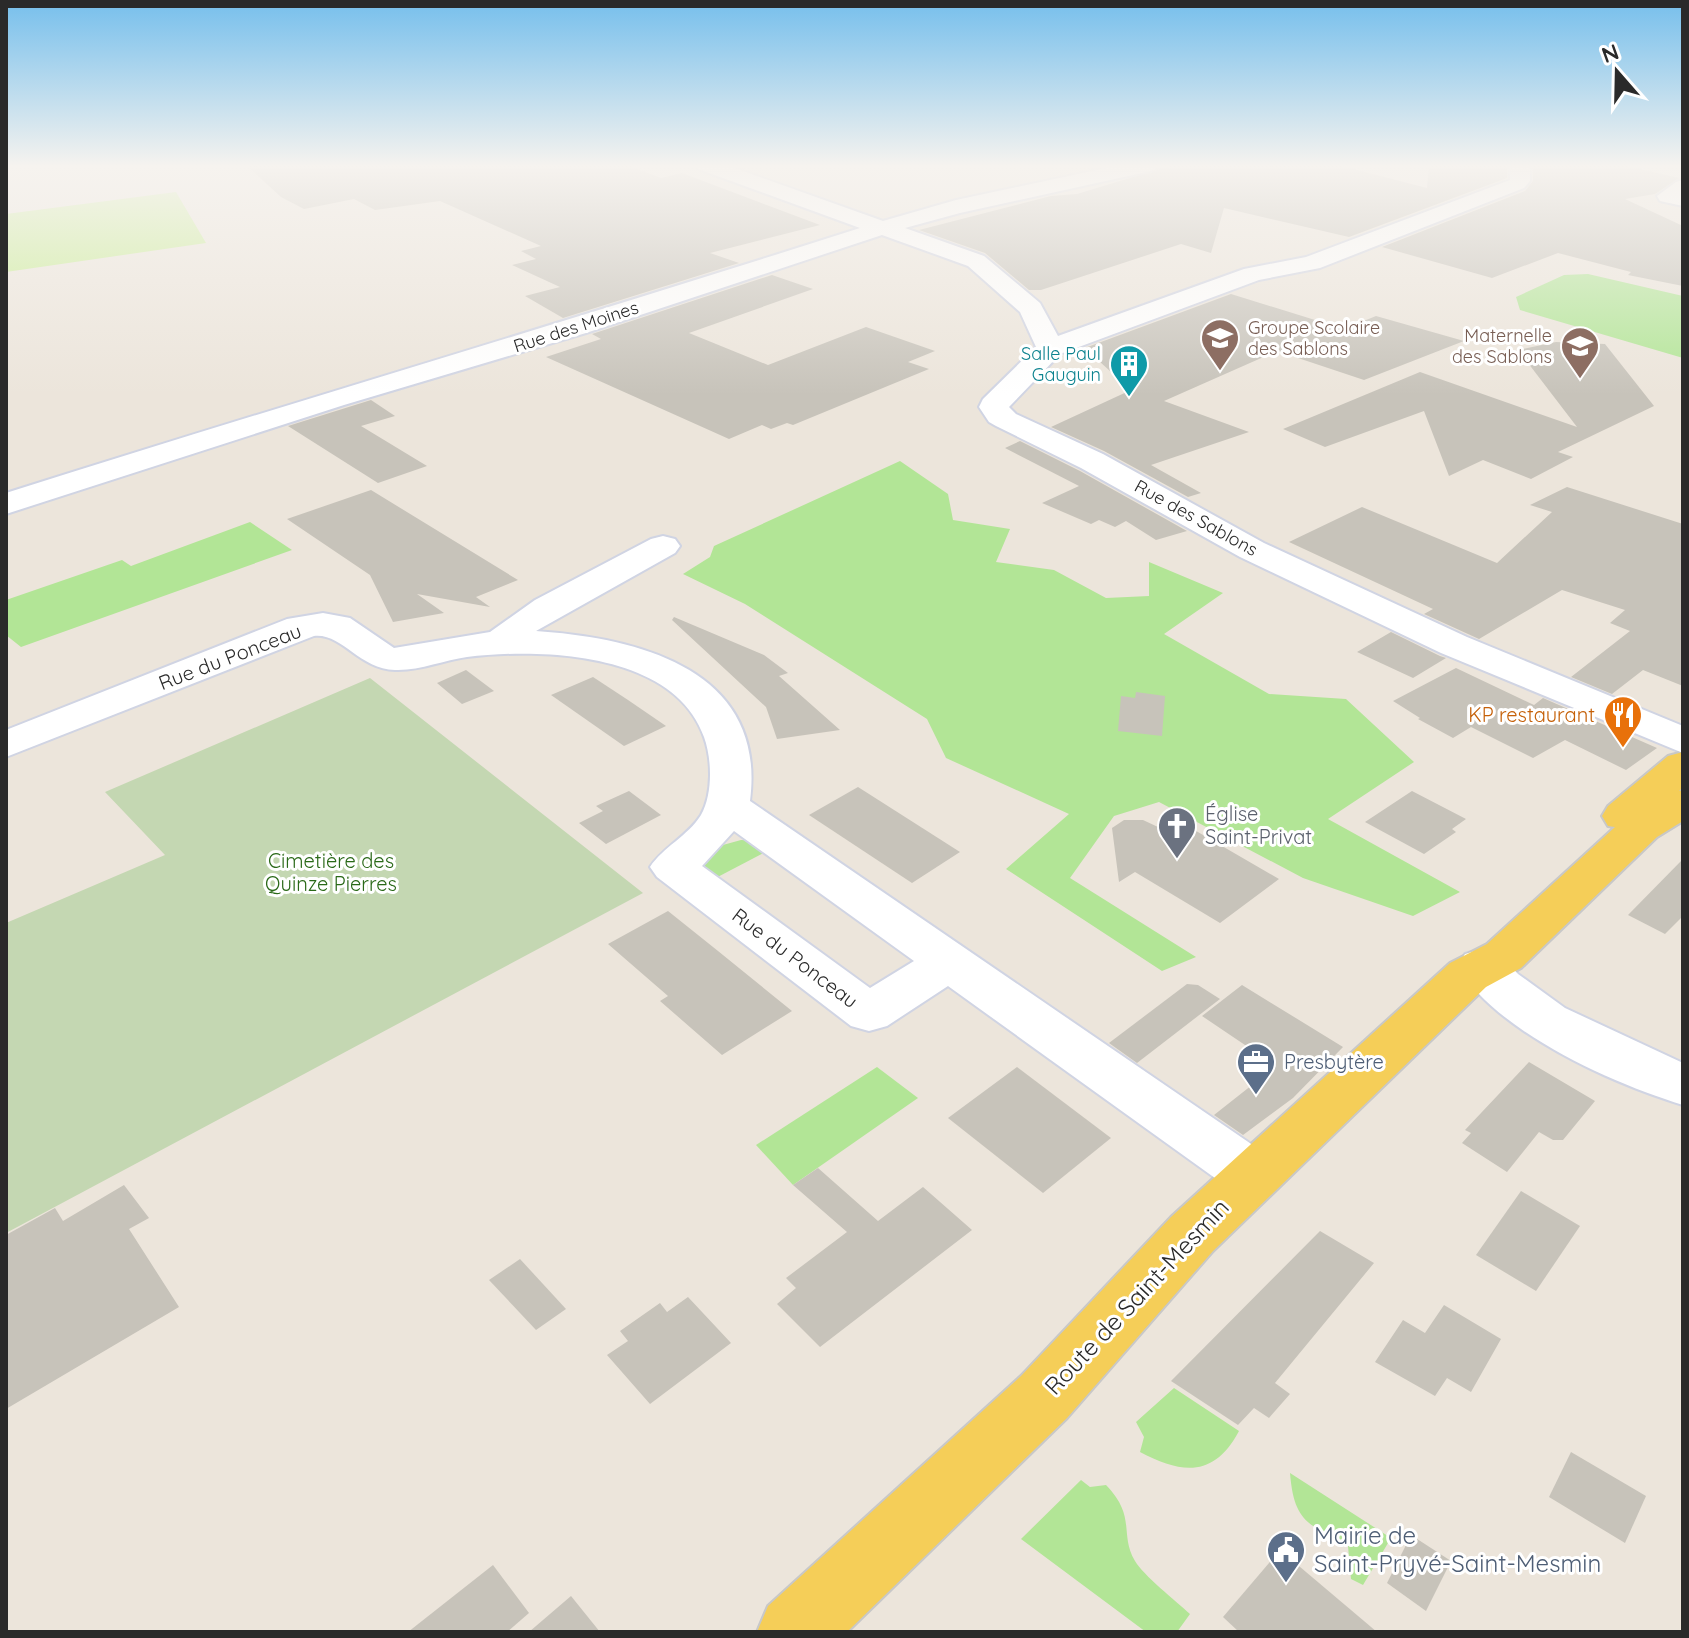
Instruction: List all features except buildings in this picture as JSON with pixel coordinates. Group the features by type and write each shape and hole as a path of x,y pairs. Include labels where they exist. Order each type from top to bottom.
{"main road":[{"name":"Route de Saint-Mesmin","path":"1482,966 1485,947 1664,779 1683,765"},
{"name":"Route de Saint-Mesmin","path":"794,1632 1044,1397 1192,1234 1253,1175 1468,975 1504,956 1641,827 1683,803"}],"street":[{"name":"Rue des Moines","path":"6,504 334,399 536,340 840,241"},
{"path":"915,241 984,265 1031,308 1050,348 1253,274 1304,265 1367,241"},
{"name":"Rue des Sablons","path":"1050,348 997,399 994,407 999,416 1092,461 1252,550 1454,645 1683,741"},
{"path":"501,643 504,636 529,620 663,546"},
{"name":"Rue du Ponceau","path":"6,745 300,627 337,626 372,651 390,659 501,643 593,648 626,657 693,686 723,722 731,771 729,807 715,828 673,867 869,1013 949,962"},
{"path":"729,807 1253,1175"},
{"path":"1482,966 1502,990 1525,1006 1573,1034 1683,1085"}],"green space":[{"path":"6,241 206,243 6,272"},
{"path":"1588,274 1683,296 1683,358 1520,310 1516,297 1564,275"},
{"path":"900,461 948,494 953,520 1010,529 996,562 1054,570 1106,598 1149,596 1149,562 1223,593 1164,634 1269,694 1346,699 1414,762 1328,819 1460,892 1413,916 1303,878 1159,802 1114,816 1070,878 1196,957 1162,971 1006,869 1069,814 946,758 927,719 745,604 683,574 710,557 714,546"},
{"path":"250,522 292,550 21,647 6,635 6,600 122,560 131,566"},
{"name":"Cimetière des Quinze Pierres","path":"370,678 643,893 6,1233 6,923 165,855 105,792"},
{"path":"741,840 762,841 773,848 710,881 699,861 712,848"},
{"path":"877,1067 918,1098 793,1185 756,1145"},
{"path":"1174,1388 1239,1431 1219,1457 1208,1464 1196,1467 1170,1465 1140,1452 1144,1437 1136,1422"},
{"path":"1290,1473 1391,1538 1363,1585 1351,1579 1348,1546 1313,1526 1300,1512"},
{"path":"1081,1480 1090,1487 1106,1485 1115,1496 1125,1516 1130,1551 1135,1561 1190,1614 1177,1632 1146,1632 1021,1539"}],"place":[{"name":"Groupe Scolaire des Sablons","path":"1220,372"},
{"name":"Maternelle des Sablons","path":"1580,380"},
{"name":"Salle Paul Gauguin","path":"1129,398"},
{"name":"KP restaurant","path":"1623,749"},
{"name":"Église Saint-Privat","path":"1177,860"},
{"name":"Presbytère","path":"1256,1096"},
{"name":"Mairie de Saint-Pryvé-Saint-Mesmin","path":"1286,1584"}]}
